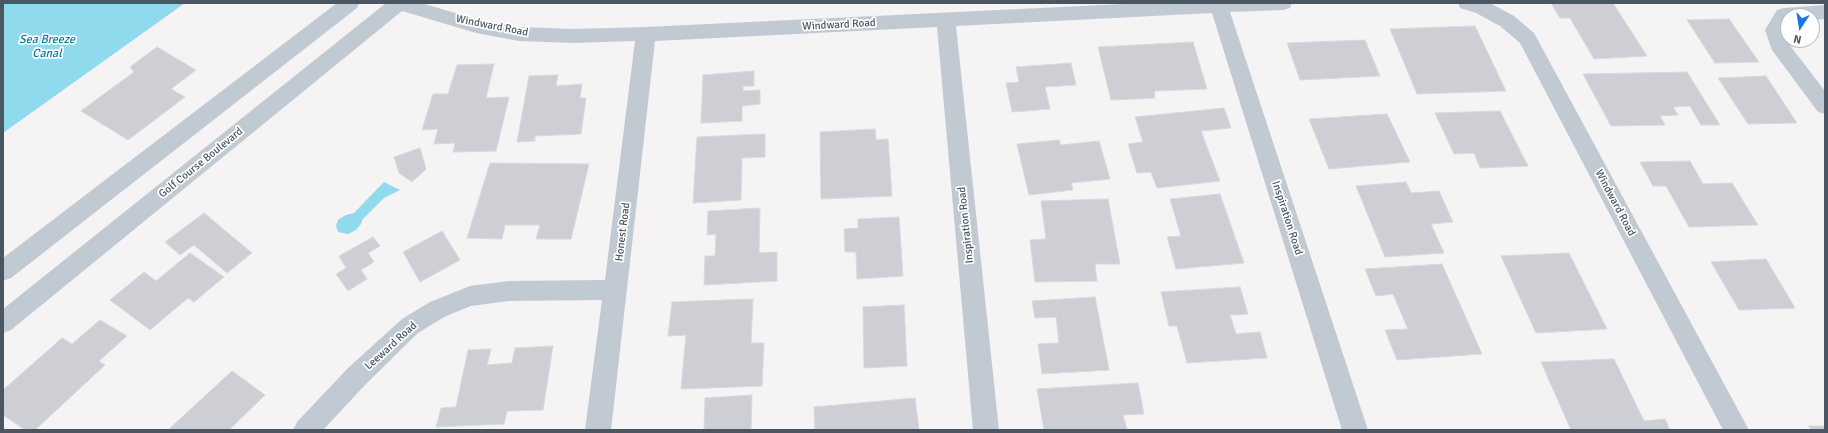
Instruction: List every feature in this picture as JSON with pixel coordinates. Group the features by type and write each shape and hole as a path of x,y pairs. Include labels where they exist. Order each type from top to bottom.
{"street":[{"path":"3,271 350,3"},
{"name":"Windward Road","path":"399,3 476,26 519,34 574,36 646,34 1283,3"},
{"name":"Golf Course Boulevard","path":"3,323 399,3"},
{"name":"Windward Road","path":"1467,3 1483,8 1507,22 1527,38 1736,430"},
{"name":"Inspiration Road","path":"1219,6 1355,430"},
{"path":"1825,12 1784,15 1775,30 1779,45 1825,106"},
{"name":"Inspiration Road","path":"946,19 986,430"},
{"name":"Honest Road","path":"598,430 636,127 646,34"},
{"name":"Leeward Road","path":"306,430 357,376 410,326 438,309 470,296 509,291 615,290"}],"water":[{"name":"Sea Breeze Canal","path":"3,3 185,3 3,133"},
{"path":"384,182 400,190 384,198 362,220 361,224 356,230 348,234 338,232 336,226 338,220 346,215 354,213"}],"building":[{"path":"1551,3 1613,3 1647,56 1594,59 1570,18 1560,18"},
{"path":"1729,19 1759,62 1715,63 1687,20"},
{"path":"1475,26 1506,91 1417,94 1390,29"},
{"path":"1365,40 1380,76 1300,80 1287,43"},
{"path":"1193,42 1207,89 1154,91 1155,98 1111,100 1098,47"},
{"path":"157,47 196,70 171,89 185,97 128,140 81,111 134,72 130,67"},
{"path":"1071,63 1076,85 1045,87 1050,109 1012,112 1006,83 1019,82 1016,67"},
{"path":"494,64 486,98 509,97 496,151 453,152 455,143 434,144 438,129 422,130 433,94 448,94 457,65"},
{"path":"754,71 754,86 743,86 743,91 760,90 760,104 742,106 742,121 701,123 703,75"},
{"path":"1687,72 1720,125 1701,125 1690,106 1673,107 1678,115 1660,116 1665,125 1611,126 1583,74"},
{"path":"558,75 556,86 582,84 580,98 586,98 581,134 535,136 535,141 517,142 529,76"},
{"path":"1766,76 1797,123 1748,124 1718,78"},
{"path":"1224,108 1231,128 1201,131 1220,181 1157,188 1151,172 1137,173 1128,144 1143,142 1135,117"},
{"path":"1500,111 1528,166 1480,168 1474,153 1454,154 1435,113"},
{"path":"1387,114 1410,162 1329,169 1309,119"},
{"path":"875,129 876,140 888,139 892,196 821,199 820,132"},
{"path":"765,134 765,157 742,158 741,200 693,203 697,137"},
{"path":"1059,140 1061,145 1099,141 1110,179 1071,183 1073,190 1029,195 1017,144"},
{"path":"420,148 426,169 412,182 399,173 394,157"},
{"path":"1690,161 1703,184 1732,183 1758,225 1689,227 1666,186 1653,186 1640,162"},
{"path":"490,163 589,164 571,239 536,239 540,225 505,225 502,239 467,238"},
{"path":"1406,182 1411,193 1439,191 1453,222 1431,224 1444,253 1385,257 1356,186"},
{"path":"1220,194 1244,263 1176,269 1167,237 1181,236 1170,199"},
{"path":"1108,199 1120,264 1095,264 1097,281 1035,282 1030,240 1046,239 1041,201"},
{"path":"760,208 759,253 777,252 777,281 704,285 705,256 715,256 716,234 707,235 708,211"},
{"path":"204,213 252,253 227,273 194,245 180,255 165,242"},
{"path":"899,217 903,276 857,279 856,252 845,252 844,229 858,228 858,219"},
{"path":"442,231 460,260 420,282 403,252"},
{"path":"373,237 380,246 368,253 374,262 361,270 367,279 348,291 336,274 346,268 339,256"},
{"path":"190,253 224,277 194,302 188,298 150,330 110,300 144,272 156,281"},
{"path":"1569,253 1607,329 1536,333 1501,256"},
{"path":"1766,259 1795,308 1739,310 1711,262"},
{"path":"1442,264 1482,354 1397,360 1385,330 1408,329 1393,294 1376,296 1365,269"},
{"path":"1240,287 1248,314 1230,315 1236,334 1260,332 1267,358 1187,363 1177,326 1169,326 1161,292"},
{"path":"1095,297 1109,370 1042,374 1038,344 1059,343 1056,317 1035,318 1032,301"},
{"path":"753,299 751,343 764,343 762,386 681,389 686,335 668,336 672,302"},
{"path":"904,305 907,366 864,368 863,307"},
{"path":"100,320 127,336 99,361 105,365 35,430 25,430 3,415 3,390 62,338 72,344"},
{"path":"553,346 543,410 507,411 504,424 436,427 441,408 456,407 468,350 491,349 487,365 512,363 515,348"},
{"path":"1614,359 1644,421 1665,419 1670,430 1571,430 1541,362"},
{"path":"232,371 265,395 229,430 168,430"},
{"path":"1138,383 1144,414 1123,415 1127,430 1044,430 1037,389"},
{"path":"752,395 751,430 704,430 705,398"},
{"path":"915,398 919,430 815,430 814,407"},
{"path":"1809,426 1825,426 1825,430 1811,430"}]}
